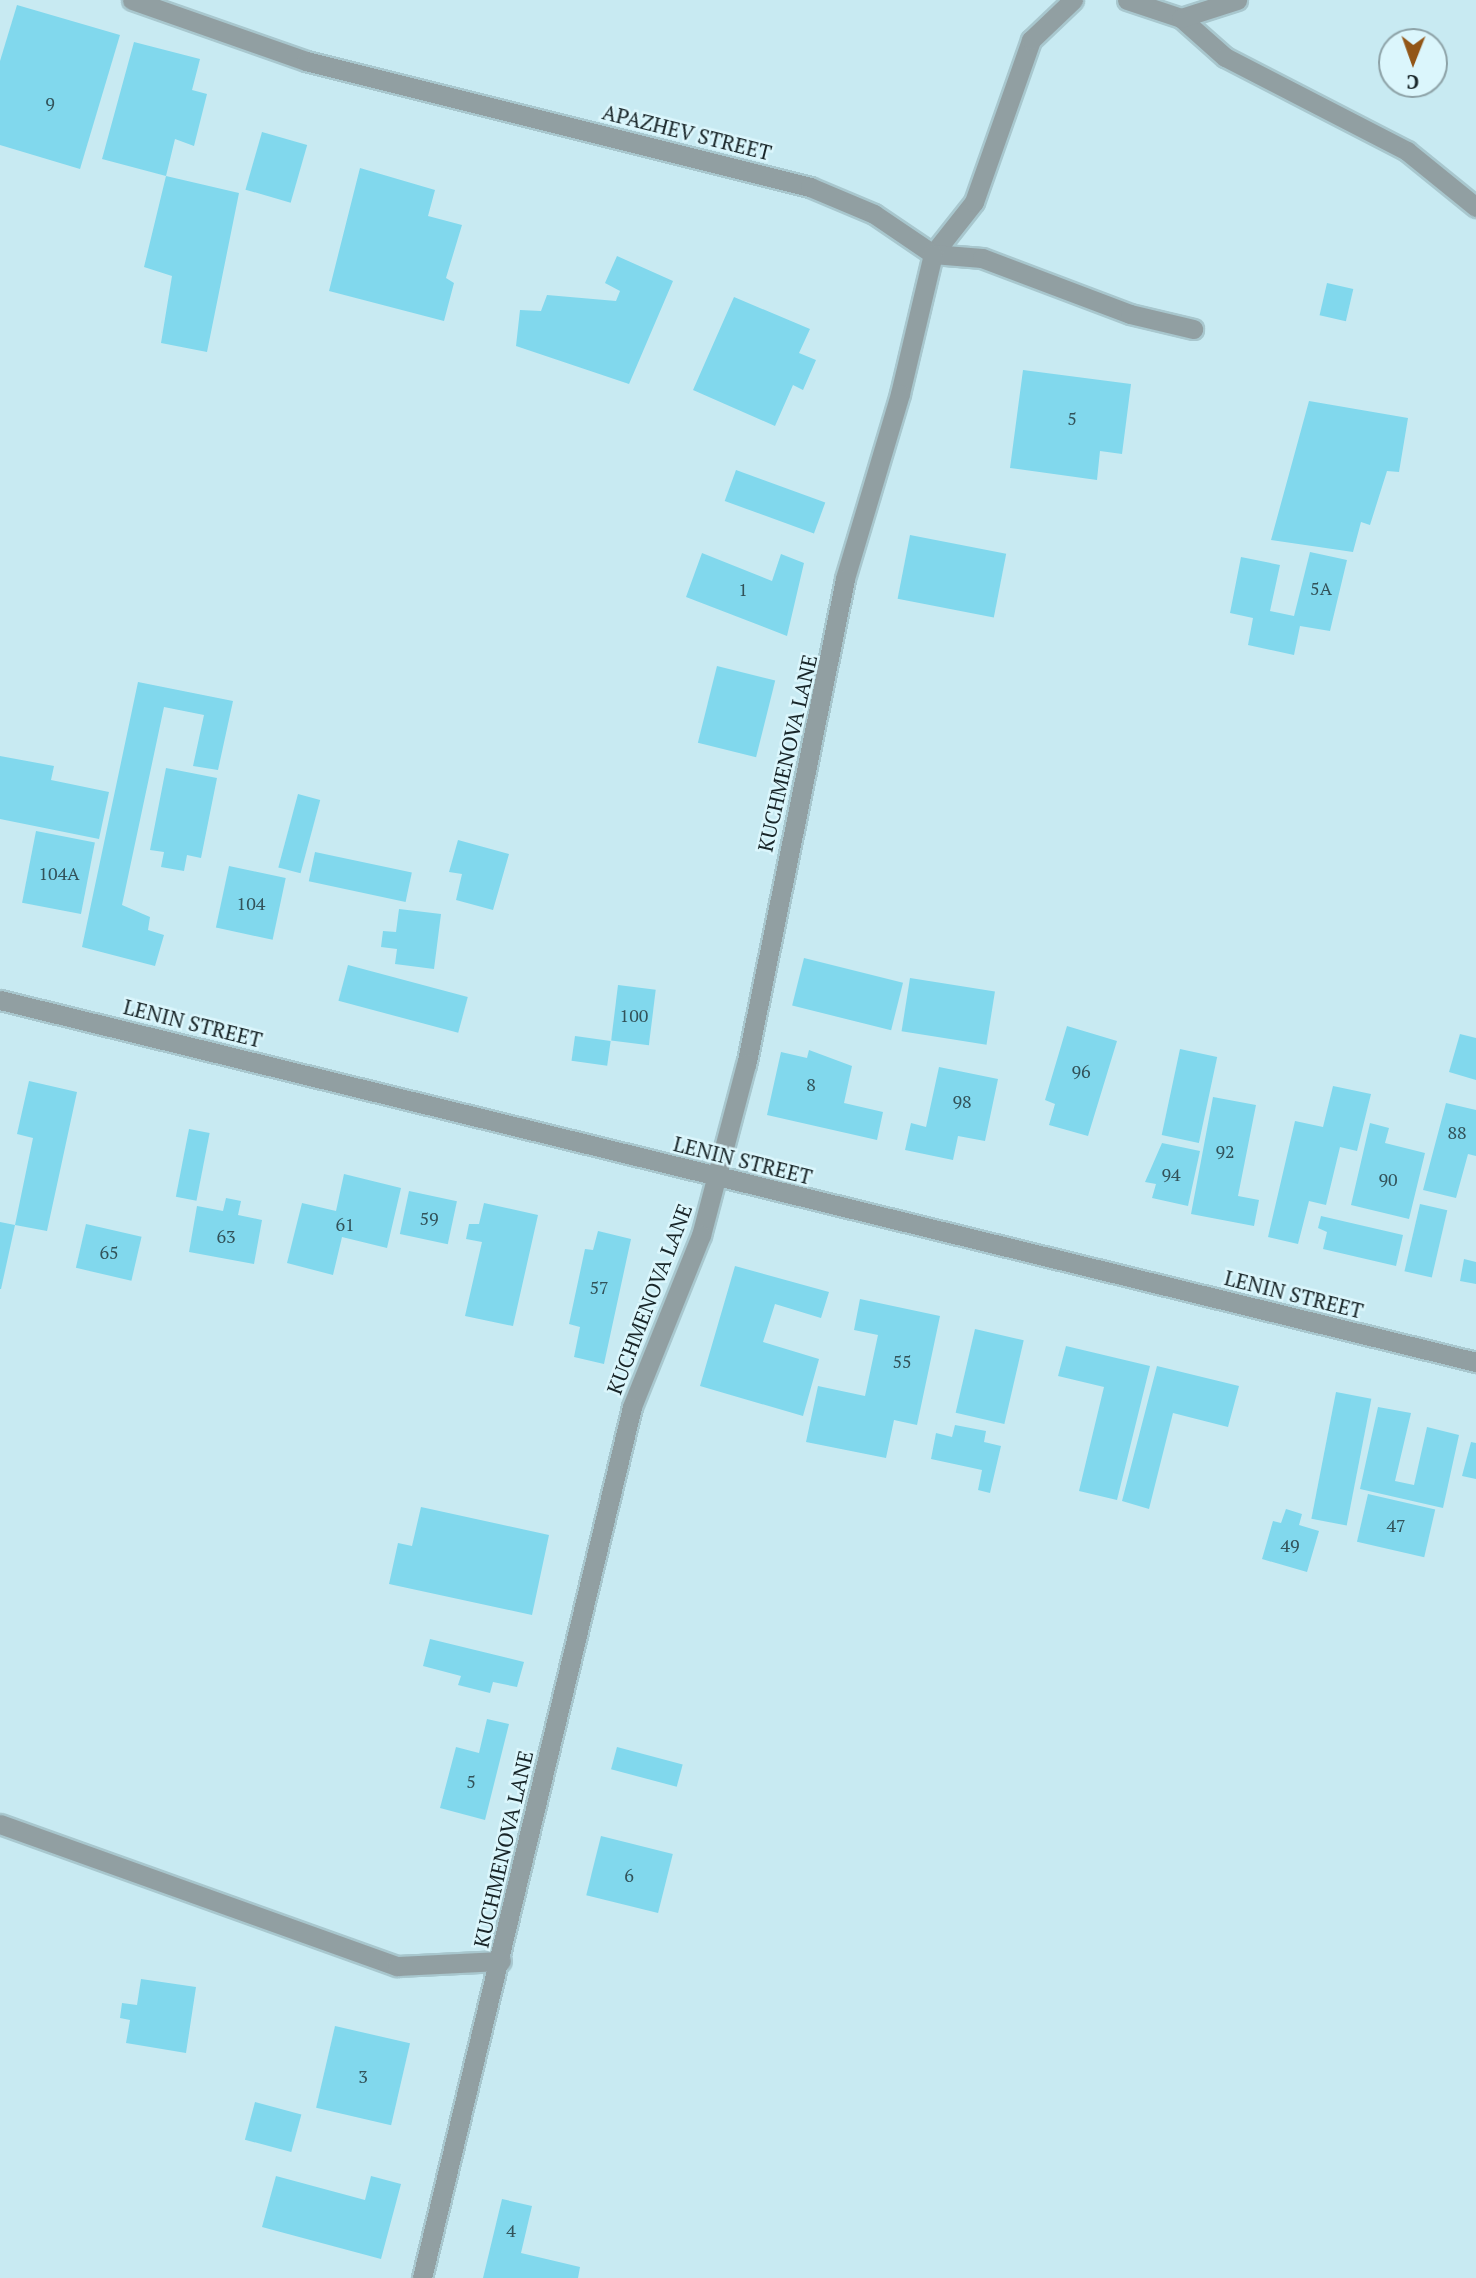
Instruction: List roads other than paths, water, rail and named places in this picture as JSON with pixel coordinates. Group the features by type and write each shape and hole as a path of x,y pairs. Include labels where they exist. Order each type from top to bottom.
{"street":[{"name":"APAZHEV STREET","path":"132,0 306,61 810,187 873,214 933,254"},
{"path":"933,254 974,202 1031,40 1073,0"},
{"path":"1126,0 1181,18 1225,57 1407,151 1476,207"},
{"path":"1181,18 1237,0"},
{"path":"933,254 982,258 1130,314 1193,329"},
{"name":"KUCHMENOVA LANE","path":"422,2278 501,1961 632,1407 679,1297 716,1177 746,1065 845,579 900,394 933,254"},
{"name":"LENIN STREET","path":"0,1000 1476,1362"},
{"path":"0,1824 397,1966 501,1961"}]}
